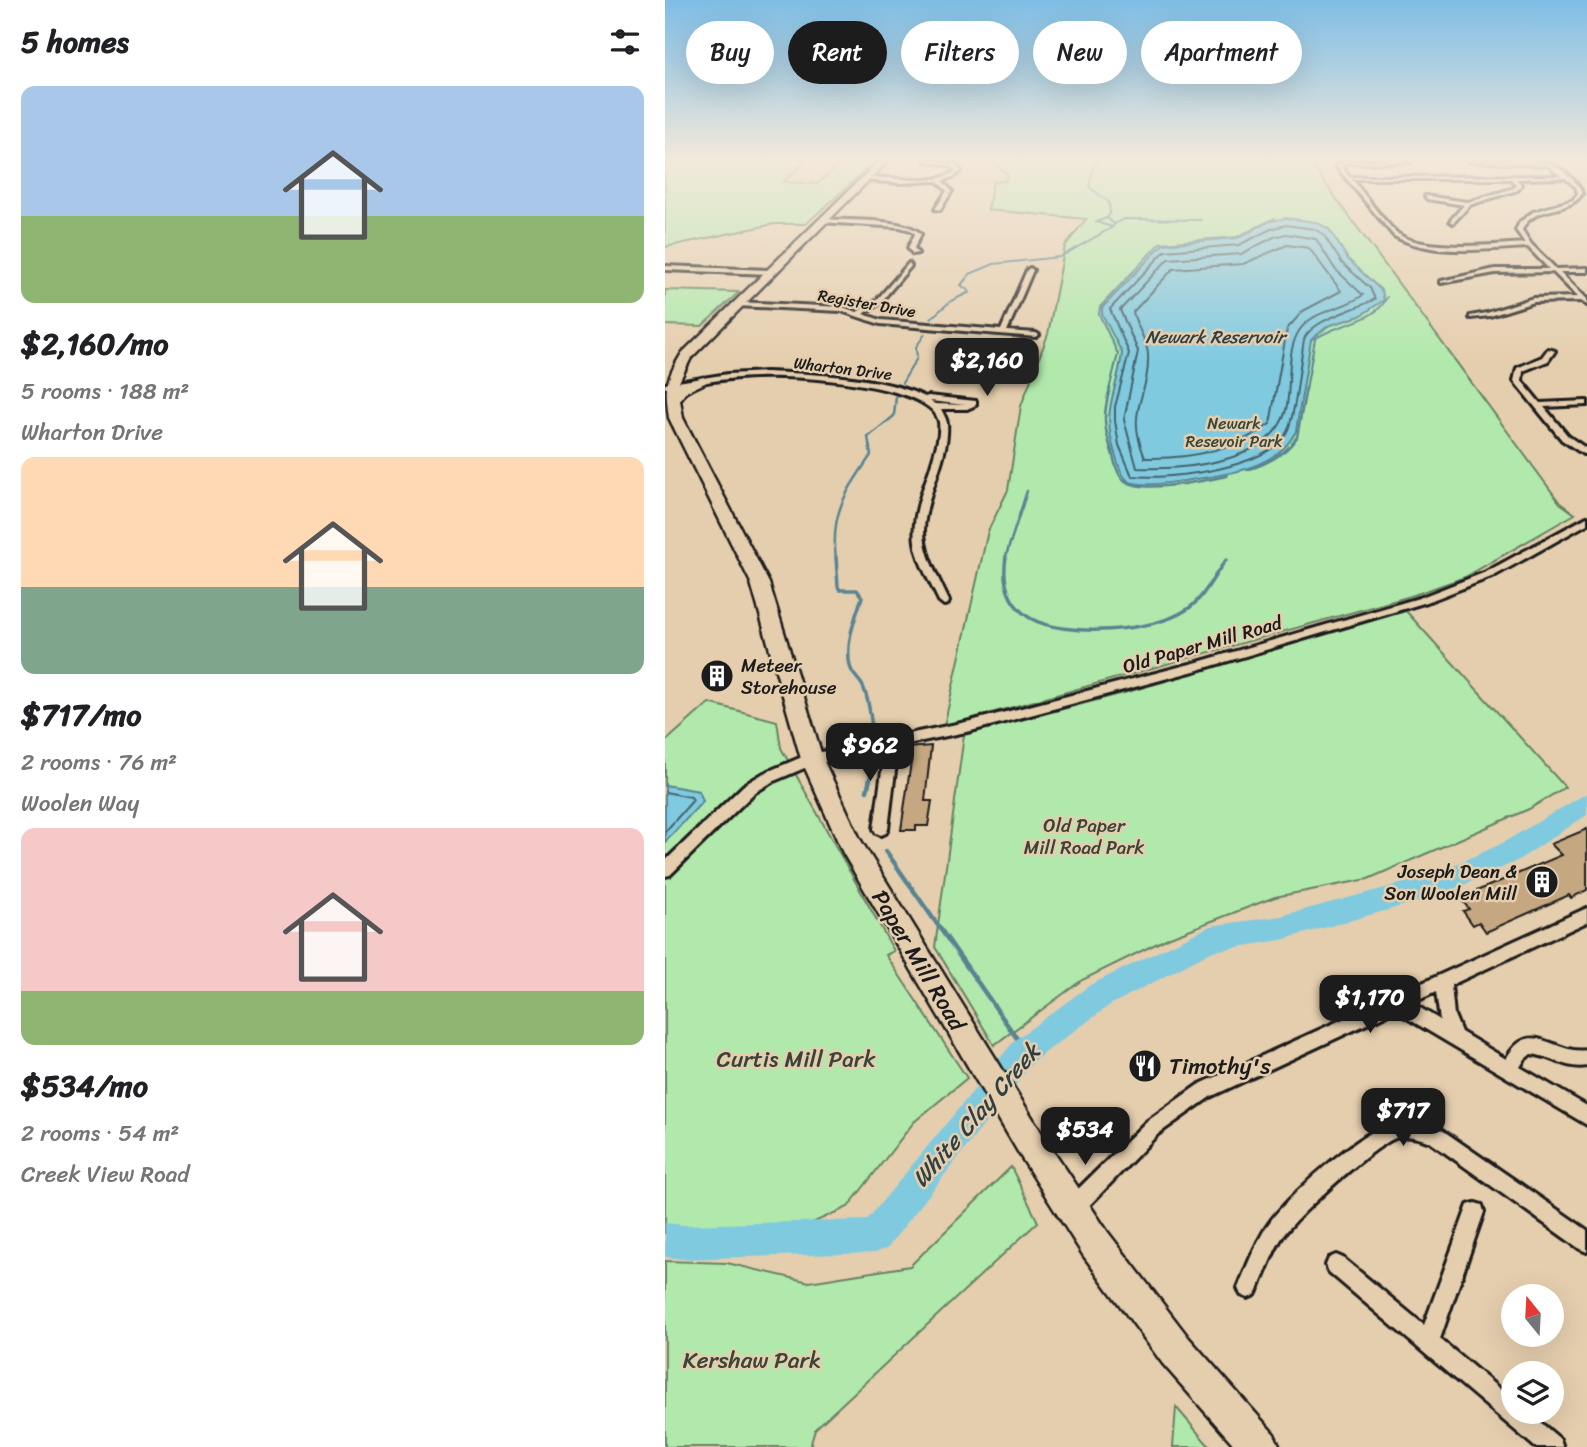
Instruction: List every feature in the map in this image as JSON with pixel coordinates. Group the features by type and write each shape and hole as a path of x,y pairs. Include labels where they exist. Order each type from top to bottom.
{"main road":[{"path":"703,381 669,381 679,356 816,227"},
{"name":"Paper Mill Road","path":"669,381 671,409 760,583 812,759 851,846 1072,1208 1162,1333 1261,1447"},
{"path":"671,409 681,389 703,381"}],"street":[{"path":"907,227 918,234 911,248 915,253"},
{"path":"1389,227 1405,241 1430,246 1529,246"},
{"path":"1521,227 1520,233 1529,246 1585,301"},
{"path":"857,314 877,303 909,265"},
{"path":"665,268 769,272"},
{"path":"1003,333 1030,270"},
{"path":"1443,282 1495,271 1587,270"},
{"path":"1472,317 1488,315 1533,300 1585,301"},
{"name":"Register Drive","path":"734,306 834,309 880,323 1036,335"},
{"path":"1551,351 1550,357 1524,368 1517,374 1518,381 1565,438 1586,452"},
{"name":"Wharton Drive","path":"703,381 764,374 792,376 888,387 921,396 935,406"},
{"path":"921,396 973,402 967,407 935,406 944,423 925,503 920,540 944,601"},
{"path":"1538,405 1587,402"},
{"name":"Old Paper Mill Road","path":"665,870 749,789 769,777 812,759 958,729 1149,679 1423,600 1490,574 1587,520"},
{"path":"881,829 892,742"},
{"path":"1072,1208 1152,1128 1186,1102 1227,1079 1587,915"},
{"path":"1443,982 1446,1015 1455,1038"},
{"path":"1396,1003 1587,1116"},
{"path":"1510,1069 1528,1046 1549,1048 1570,1058 1587,1058"},
{"path":"1248,1289 1278,1227 1295,1209 1382,1133 1406,1127 1420,1129 1436,1136 1587,1242"},
{"path":"1428,1342 1475,1212"},
{"path":"1336,1265 1552,1447"}],"green space":[{"path":"665,227 762,227 665,247"},
{"name":"Newark Resevoir Park","path":"1080,227 1357,227 1560,503 1575,514 1465,577 1411,596 944,726 988,531 1008,490 1021,406 1048,334 1065,246"},
{"path":"665,290 739,292 702,326 665,325"},
{"name":"Old Paper Mill Road Park","path":"1406,611 1565,787 1529,809 1368,879 1275,897 1170,937 1082,980 994,1045 935,947 964,735 1124,693"},
{"name":"Curtis Mill Park","path":"709,703 777,721 781,748 894,951 886,955 967,1078 914,1122 848,1207 765,1244 665,1233 665,742"},
{"name":"Kershaw Park","path":"1011,1167 1038,1222 815,1429 810,1447 665,1447 665,1261 727,1263 809,1282 910,1266"},
{"path":"1176,1407 1210,1447 1173,1447"}],"water":[{"name":"Newark Reservoir","path":"1260,227 1324,227 1329,229 1348,259 1382,291 1384,300 1360,316 1328,326 1311,340 1296,431 1275,455 1247,469 1215,476 1156,484 1129,482 1119,467 1109,426 1109,414 1122,353 1102,314 1102,308 1163,244 1238,238"},
{"path":"665,785 699,791 703,801 665,842"}],"building":[{"path":"931,746 925,801 932,801 928,826 916,826 916,830 901,830 911,762 906,762 907,748"},
{"name":"Joseph Dean & Son Woolen Mill","path":"1587,829 1587,890 1571,898 1569,895 1486,932 1479,922 1473,925 1463,911 1469,909 1460,898 1562,855 1551,844"}],"waterway":[{"path":"931,318 951,301 970,292 961,285 970,274 994,264 1060,257 1113,227"},
{"path":"1109,390 1118,354 1099,314 1100,307 1160,243 1237,237 1258,227"},
{"path":"1306,390 1315,339 1374,312 1382,306 1387,297"},
{"path":"902,383 917,358 916,347 925,334"},
{"path":"1110,388 1105,420 1121,477 1129,483 1155,487 1227,476"},
{"path":"1247,470 1275,458 1297,437 1306,388"},
{"path":"836,559 835,528 842,504 871,455 868,437 894,416 896,396"},
{"path":"1005,559 1027,491"},
{"path":"836,557 838,587 840,590 857,590 862,597 851,631 849,657 851,669 866,694 873,732"},
{"path":"1006,557 1008,592 1022,612 1045,624 1086,630 1132,627 1172,617 1198,600 1226,560"},
{"path":"869,781 875,758"},
{"path":"867,791 870,779"},
{"name":"White Clay Creek","path":"665,1240 684,1242 875,1236 1025,1050 1100,995 1210,939 1281,928 1432,887 1508,853 1587,803"},
{"path":"886,851 1025,1050"}],"place":[{"name":"Meteer Storehouse","path":"717,676"},
{"name":"Joseph Dean & Son Woolen Mill","path":"1542,882"},
{"name":"Timothy's","path":"1145,1066"}]}
